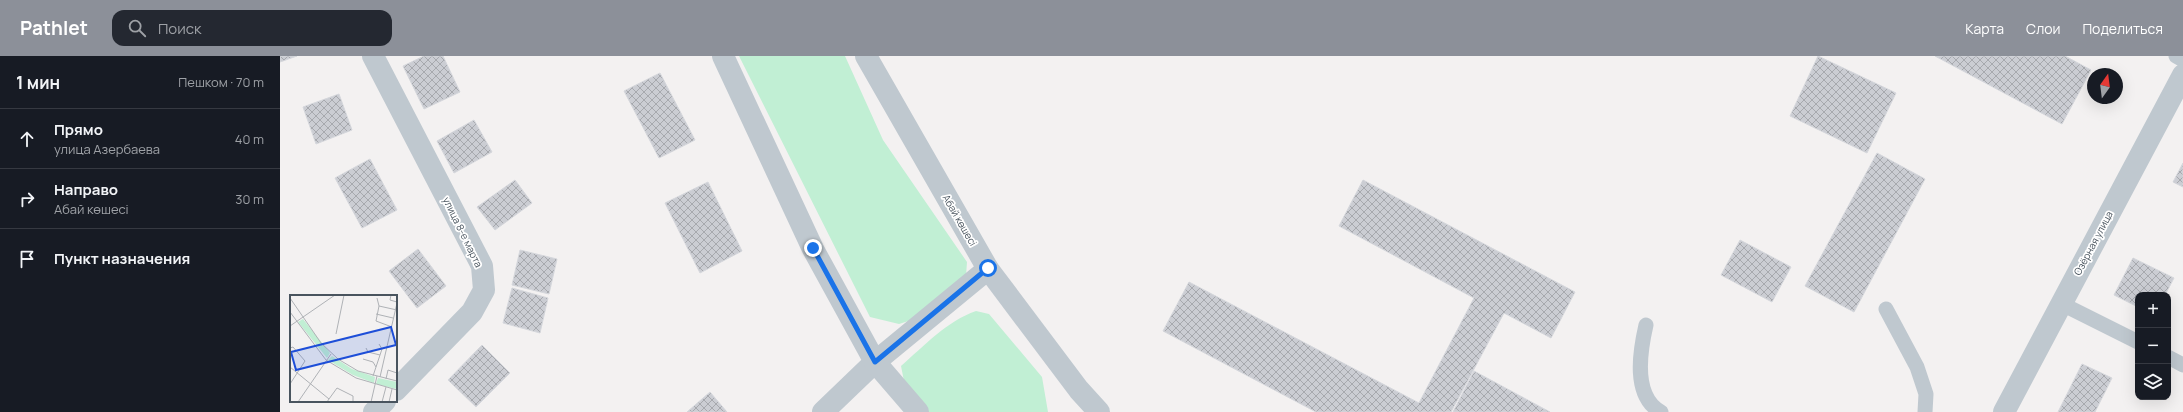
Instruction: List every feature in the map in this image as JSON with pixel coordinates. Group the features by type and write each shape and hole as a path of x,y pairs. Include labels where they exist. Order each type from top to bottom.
{"street":[{"name":"улица 8-е марта","path":"373,56 482,266 484,290 472,312 397,389"},
{"path":"723,56 813,248 875,362 918,412"},
{"name":"Абай көшесі","path":"866,56 988,268 1079,390 1099,412"},
{"name":"Озёрная улица","path":"2004,412 2060,303 2183,75"},
{"path":"823,412 875,362 988,268"},
{"path":"374,412 384,402"}],"lane":[{"path":"2176,56 2183,60"},
{"path":"2060,303 2135,340"},
{"path":"1886,309 1917,367 1926,394 1925,412"},
{"path":"1646,325 1641,346 1640,369 1644,391 1656,409 1661,412"},
{"path":"2171,359 2183,365"}],"green space":[{"path":"739,56 845,56 883,140 967,262 966,276 921,317 899,324 870,317"},
{"path":"976,311 989,314 1042,377 1048,412 926,412 906,391 901,366 927,342 955,321"}],"building":[{"path":"280,56 297,56 280,62"},
{"path":"424,56 443,56 460,92 424,109 403,66"},
{"path":"1818,56 1896,93 1867,153 1790,116"},
{"path":"1935,56 2065,56 2087,68 2087,77 2062,124"},
{"path":"660,73 695,140 659,158 624,91"},
{"path":"339,94 352,130 316,144 303,107"},
{"path":"474,120 492,152 454,173 437,141"},
{"path":"1877,153 1925,179 1854,312 1805,286"},
{"path":"370,159 397,210 362,228 335,178"},
{"path":"2183,163 2183,187 2173,182"},
{"path":"515,180 532,203 495,230 477,207"},
{"path":"1363,180 1575,292 1551,338 1504,313 1451,412 1316,412 1163,331 1189,282 1419,403 1474,298 1339,226"},
{"path":"708,182 742,251 700,273 665,203"},
{"path":"1740,240 1791,267 1772,302 1721,275"},
{"path":"418,249 446,286 417,308 389,271"},
{"path":"520,250 557,259 549,294 512,285"},
{"path":"2133,258 2174,278 2167,292 2135,292 2135,306 2114,295"},
{"path":"512,288 548,298 540,333 503,323"},
{"path":"482,345 510,373 476,407 448,380"},
{"path":"2082,364 2112,378 2095,412 2058,412"},
{"path":"1474,371 1550,412 1453,412"},
{"path":"710,392 727,412 687,412"}],"route":[{"path":"813,248 875,362 988,268"}]}
